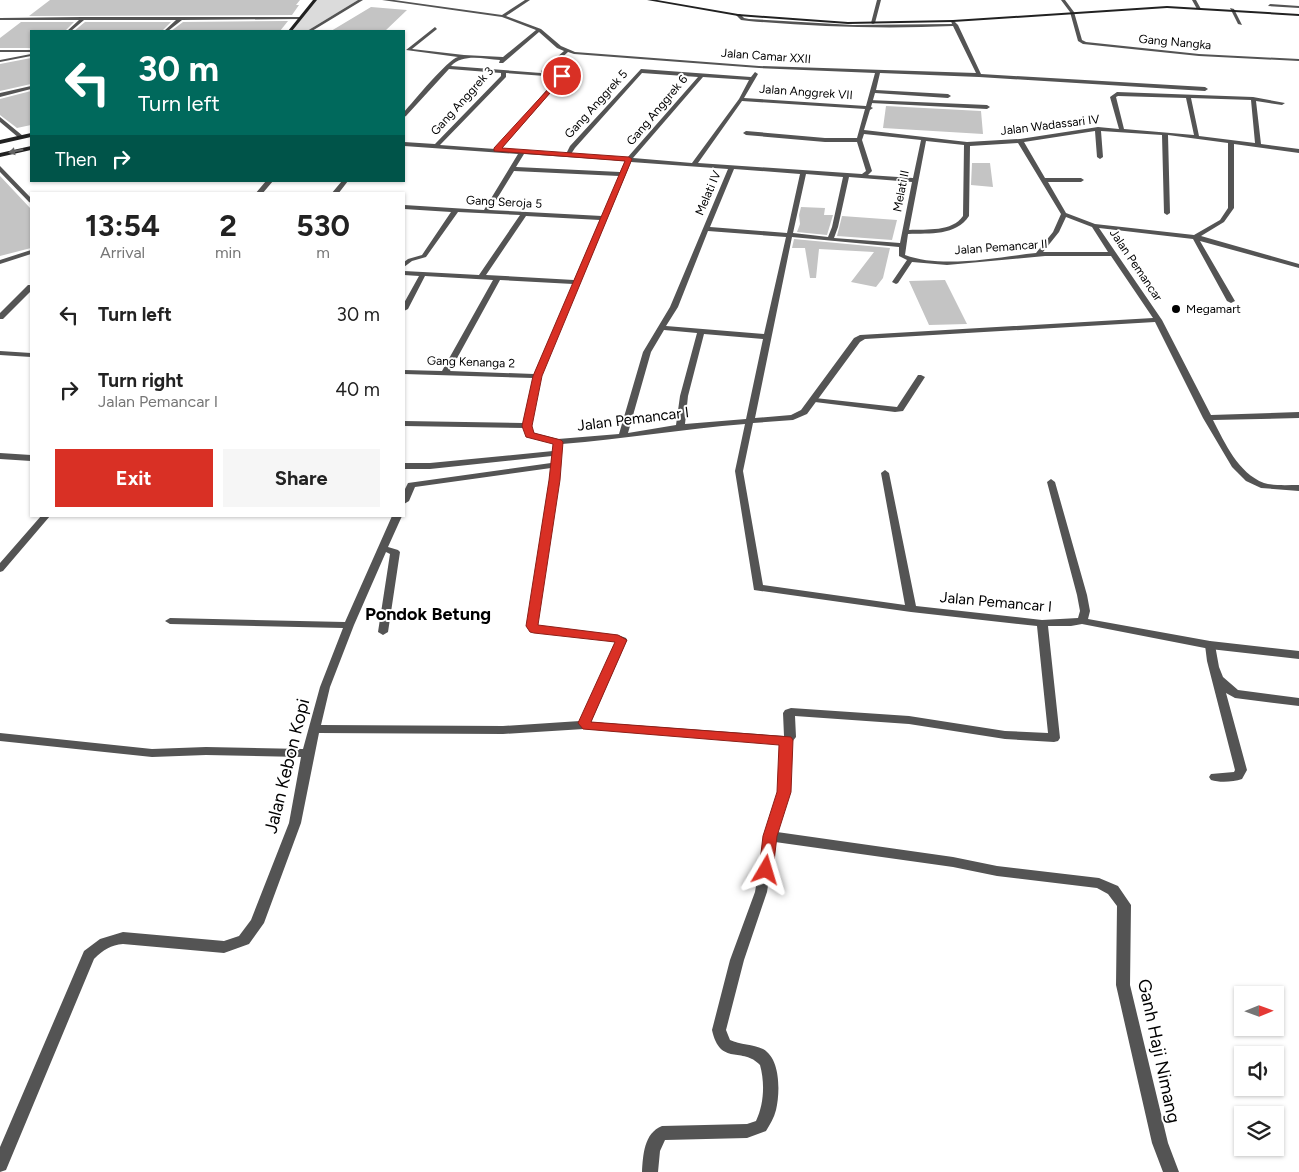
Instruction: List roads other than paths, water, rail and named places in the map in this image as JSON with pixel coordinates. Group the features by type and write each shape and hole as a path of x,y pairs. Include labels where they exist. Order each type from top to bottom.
{"main road":[{"path":"291,30 315,0"},
{"path":"649,0 738,15 873,23 955,23 1072,12 1155,7 1232,9 1299,15"},
{"path":"0,142 30,135"},
{"path":"0,155 30,148"}],"street":[{"path":"311,30 361,0"},
{"path":"384,0 503,16 540,30 566,51 543,72"},
{"path":"503,16 528,0"},
{"path":"873,23 879,0"},
{"path":"1063,0 1072,12"},
{"path":"1194,0 1199,8"},
{"path":"1272,12 1269,3 1299,7"},
{"path":"1232,9 1240,24"},
{"name":"Gang Nangka","path":"1072,12 1080,41 1086,43 1183,54 1299,60"},
{"path":"738,15 743,19 749,20 882,28 955,23 979,75"},
{"path":"69,30 84,18"},
{"path":"167,30 180,18"},
{"path":"0,19 300,18"},
{"path":"435,28 408,50 504,59"},
{"path":"491,71 540,30"},
{"path":"0,51 30,53"},
{"name":"Jalan Camar XXII","path":"566,51 582,54 759,66 979,75 1205,89"},
{"path":"0,61 30,53"},
{"path":"405,114 455,58 463,56"},
{"path":"447,67 562,76 497,150"},
{"name":"Jalan Anggrek VII","path":"694,164 741,99 757,71"},
{"name":"Gang Anggrek 3","path":"437,145 504,76 503,72"},
{"name":"Gang Anggrek 5","path":"568,155 572,147 640,72 701,76"},
{"path":"864,176 869,171 859,141 870,108 872,91 878,72"},
{"path":"701,76 752,79"},
{"name":"Gang Anggrek 6","path":"527,426 537,376 629,159 701,76"},
{"path":"0,95 30,88"},
{"path":"872,91 948,96"},
{"path":"1122,130 1114,97 1117,94 1254,99 1282,103"},
{"path":"1188,96 1197,138"},
{"name":"Jalan Anggrek VII","path":"741,99 870,108"},
{"path":"1254,99 1258,146"},
{"path":"871,101 987,107"},
{"path":"0,119 21,137"},
{"path":"1098,129 1100,157"},
{"name":"Jalan Wadassari IV","path":"863,132 922,141 966,144 1020,141 1098,129 1122,130 1299,151"},
{"path":"746,133 859,141"},
{"path":"1164,134 1166,213"},
{"name":"Melati II","path":"903,245 922,141"},
{"path":"1020,141 1064,214 1056,232 1038,255"},
{"path":"1195,237 1222,221 1231,208 1232,142"},
{"path":"405,144 915,180"},
{"path":"905,232 944,229 959,226 963,222 966,216 966,144"},
{"path":"486,212 522,152"},
{"name":"Melati IV","path":"623,436 647,352 674,307 732,166"},
{"path":"0,168 30,200"},
{"path":"512,169 623,174"},
{"path":"750,422 803,172"},
{"path":"830,239 835,227 846,175"},
{"path":"1043,180 1081,180"},
{"path":"260,192 269,182"},
{"path":"336,192 344,182"},
{"name":"Gang Seroja 5","path":"405,207 604,218"},
{"path":"405,264 410,260 424,256 455,210"},
{"path":"481,277 524,214"},
{"name":"Jalan Pemancar","path":"1064,214 1094,226 1158,320 1234,465 1249,479 1264,486 1299,488"},
{"path":"1094,226 1195,237 1299,266"},
{"path":"706,229 790,234 903,245 902,256 910,260 896,282"},
{"path":"1195,237 1231,301"},
{"path":"0,262 30,252"},
{"name":"Jalan Pemancar II","path":"910,260 961,262 1038,255 1113,254"},
{"path":"405,274 577,282"},
{"path":"405,308 423,274"},
{"path":"445,373 498,278"},
{"path":"0,316 30,288"},
{"name":"Jalan Pemancar I","path":"585,724 622,642 618,638 532,627 558,442 623,436 680,427 793,418 804,412 815,400 858,340 863,337 1158,320"},
{"path":"662,328 768,337"},
{"path":"680,427 684,396 701,331"},
{"path":"0,353 30,355"},
{"name":"Gang Kenanga 2","path":"405,372 537,376"},
{"path":"815,400 895,410 900,408 921,377"},
{"path":"1208,418 1299,415"},
{"name":"Jalan Pemancar I","path":"750,422 739,471 758,588 765,591 911,609 1042,623 1082,621"},
{"path":"405,424 527,426 530,435 558,442"},
{"path":"405,466 430,466 557,453"},
{"path":"0,456 30,458"},
{"path":"405,499 411,485 556,465"},
{"path":"885,473 911,609"},
{"path":"1051,482 1082,595 1085,611 1082,621 1210,645 1299,655"},
{"path":"0,569 45,517"},
{"name":"Jalan Kebon Kopi","path":"0,1164 89,955 96,948 112,939 123,938 224,947 244,940 258,923 295,823 308,753 324,687 348,625 397,517"},
{"path":"383,548 395,552 383,632"},
{"path":"170,621 348,625"},
{"path":"650,1172 655,1138 662,1133 747,1131 761,1126 768,1111 769,1065 765,1058 758,1054 724,1045 719,1038 719,1030 737,960 761,892 770,836 784,792 786,740 790,737 790,712 909,720 1005,735 1054,738 1042,623"},
{"path":"1210,645 1216,678 1241,770 1238,776 1215,778"},
{"path":"1216,678 1235,694 1299,702"},
{"path":"315,729 503,730 585,724 786,740"},
{"path":"0,737 152,752 308,753"},
{"name":"Ganh Haji Nimang","path":"770,836 953,862 998,871 1099,883 1113,890 1124,905 1123,985 1160,1143 1171,1172"}],"place":[{"name":"Megamart","path":"1176,309"}],"district":[{"name":"Pondok Betung","path":"428,614"}]}
